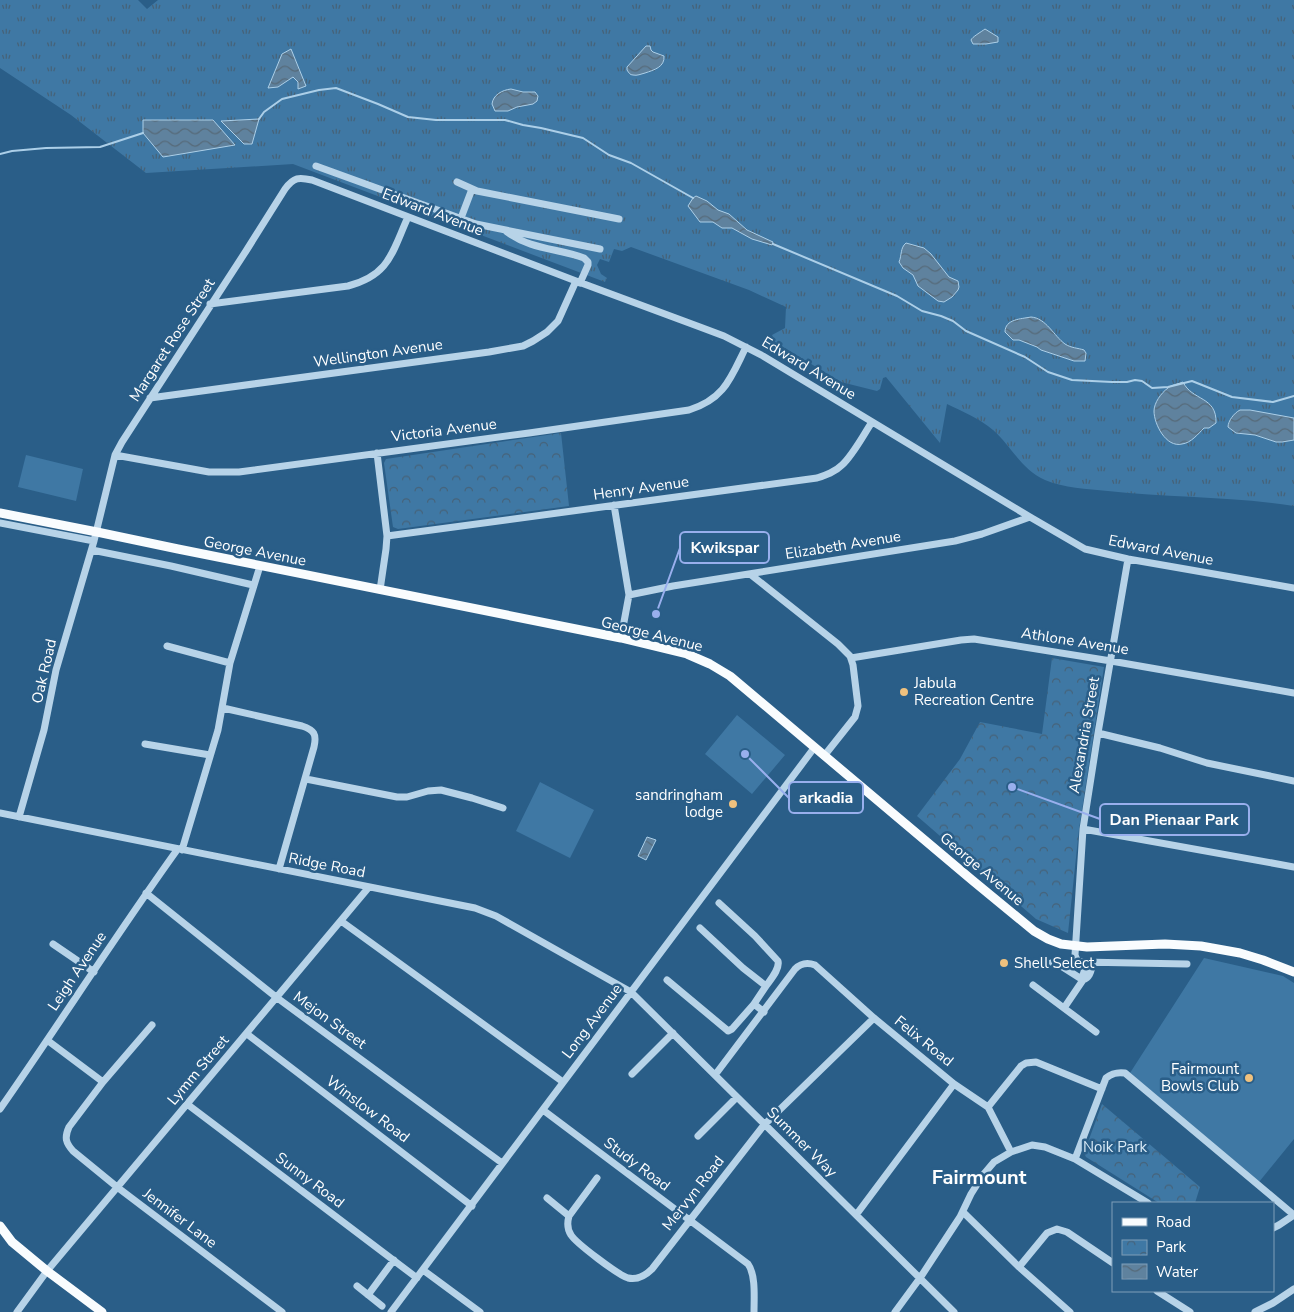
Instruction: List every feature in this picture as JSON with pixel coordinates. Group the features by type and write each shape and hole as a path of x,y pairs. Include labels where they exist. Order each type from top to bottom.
{"main road":[{"name":"George Avenue","path":"0,513 96,536 260,566 621,638 687,654 719,669 747,690 1034,931 1048,939 1075,947 1165,944 1201,946 1240,953 1294,972"},
{"path":"0,1226 12,1242 102,1312"}],"street":[{"path":"316,166 476,224 600,249"},
{"name":"Edward Avenue","path":"299,178 312,180 700,327 746,347 1085,548 1128,559 1294,588"},
{"name":"Margaret Rose Street","path":"96,536 115,454 288,185 299,178"},
{"path":"457,182 477,191 619,220"},
{"path":"461,218 472,189"},
{"path":"210,304 360,283 379,272 388,262 408,217"},
{"path":"504,230 520,240 534,245 539,237"},
{"name":"Wellington Avenue","path":"150,398 523,346 547,332 558,321 588,265 584,258 534,245"},
{"name":"Victoria Avenue","path":"115,454 209,472 263,469 529,434 689,410 706,403 718,395 728,384 746,347"},
{"name":"Henry Avenue","path":"387,536 817,478 831,473 842,466 872,422"},
{"path":"377,453 387,536 380,590"},
{"path":"614,505 629,594 621,638"},
{"name":"Elizabeth Avenue","path":"629,594 955,541 982,534 1030,517"},
{"name":"George Avenue","path":"0,523 96,536"},
{"name":"Oak Road","path":"19,817 44,730 56,670 96,536"},
{"path":"92,550 253,585"},
{"name":"Alexandria Street","path":"1075,947 1083,829 1128,559"},
{"name":"Leigh Avenue","path":"0,1109 146,893 179,850 210,755 223,708 230,663 260,566"},
{"path":"750,574 838,644 851,658 858,703 857,711 855,717 824,756"},
{"name":"Athlone Avenue","path":"851,658 974,639 1294,693"},
{"path":"167,646 230,663"},
{"path":"223,708 311,729 314,734 316,742 279,869"},
{"path":"1098,733 1160,748 1207,763 1294,781"},
{"path":"145,744 210,755"},
{"name":"Long Avenue","path":"391,1312 814,748"},
{"path":"306,779 397,797 441,790 503,808"},
{"name":"Ridge Road","path":"0,814 369,886 488,912 631,992"},
{"path":"1083,829 1294,867"},
{"name":"Lymm Street","path":"17,1312 47,1271 369,886"},
{"name":"Mejon Street","path":"146,893 276,998 502,1163"},
{"path":"667,980 728,1031 754,1004 779,966 778,961 749,930 719,903"},
{"path":"340,921 563,1082"},
{"path":"700,928 743,968 766,986"},
{"path":"53,944 94,972"},
{"path":"1075,947 1075,955 1077,960 1081,962 1187,964"},
{"name":"Felix Road","path":"764,1012 795,969 806,963 815,965 874,1018 954,1084 988,1107 1010,1152"},
{"path":"1051,963 1062,966 1083,980"},
{"path":"1064,1008 1083,980 1091,973 1090,963"},
{"path":"1033,985 1096,1032"},
{"name":"Summer Way","path":"631,992 954,1312"},
{"path":"715,1075 764,1012 754,1004"},
{"name":"Mervyn Road","path":"569,1216 568,1227 575,1241 627,1278 641,1277 652,1269 764,1125 874,1018"},
{"path":"47,1040 103,1082 152,1025"},
{"path":"632,1074 673,1033"},
{"name":"Winslow Road","path":"247,1034 472,1206"},
{"path":"988,1107 1021,1066 1030,1062 1036,1062 1102,1088"},
{"path":"1075,1159 1106,1078 1116,1072 1125,1072 1294,1215 1274,1228"},
{"name":"Jennifer Lane","path":"103,1082 69,1127 66,1134 69,1146 117,1188 282,1312"},
{"path":"856,1216 954,1084"},
{"path":"698,1136 737,1097"},
{"name":"Sunny Road","path":"187,1104 417,1278"},
{"name":"Study Road","path":"543,1110 743,1260 750,1267 753,1278 754,1312"},
{"path":"895,1312 920,1278 963,1212 970,1194 983,1175 994,1162 1010,1152 1036,1144 1045,1146 1075,1159 1146,1202"},
{"path":"547,1198 569,1216 597,1178"},
{"path":"963,1212 1019,1267 1070,1312"},
{"path":"1019,1267 1047,1233 1057,1229 1067,1232 1112,1261"},
{"path":"368,1295 394,1260"},
{"path":"424,1270 480,1312"},
{"path":"358,1286 382,1306"},
{"path":"1255,1312 1294,1289"},
{"path":"1159,1292 1190,1312"}],"green space":[{"path":"0,0 138,0 147,9 158,0 1294,0 1294,506 1248,500 1092,490 1052,483 1029,470 988,426 947,404 940,443 886,377 883,378 880,389 877,391 841,382 775,342 772,335 785,328 786,307 749,290 631,247 622,251 614,249 609,262 600,259 597,265 601,274 607,278 605,282 293,164 146,173 71,115 0,68"},
{"path":"561,433 569,506 398,529 393,527 384,463 386,459"},
{"path":"26,455 83,469 76,501 18,487"},
{"path":"1052,658 1104,667 1079,829 1068,933 1036,919 917,816 960,759 980,722 1042,734"},
{"path":"737,715 785,755 752,794 705,754"},
{"path":"540,782 594,810 570,858 516,831"},
{"path":"1204,958 1283,976 1294,983 1294,1139 1259,1182 1130,1073"},
{"name":"Noik Park","path":"1102,1104 1200,1187 1195,1202 1157,1202 1086,1157 1084,1153"}],"water":[{"path":"985,29 998,37 998,42 973,44 971,40"},
{"path":"646,46 650,46 653,52 664,56 663,63 652,71 631,75 627,67"},
{"path":"291,49 306,86 298,89 298,82 293,77 278,87 268,88 282,54"},
{"path":"504,90 535,92 538,96 537,101 533,104 508,111 495,111 492,104 494,98"},
{"path":"259,119 252,144 244,144 221,121"},
{"path":"143,120 213,120 235,145 163,157 143,133"},
{"path":"696,196 707,201 718,210 729,214 747,230 773,242 772,245 752,239 732,228 722,228 713,222 700,222 688,206"},
{"path":"906,243 924,248 949,277 958,281 958,290 952,297 944,302 938,301 918,286 913,275 903,268 899,262 902,249"},
{"path":"1031,317 1045,324 1065,344 1084,350 1086,353 1085,361 1074,361 1019,340 1013,340 1005,332 1008,324 1011,322"},
{"path":"1183,382 1192,393 1213,408 1216,423 1209,428 1204,428 1188,442 1176,444 1166,439 1162,434 1156,422 1154,408 1158,398 1165,390"},
{"path":"1240,410 1294,418 1294,440 1276,442 1255,435 1236,433 1228,425 1232,417"},
{"path":"647,837 656,840 646,860 638,856"}],"waterway":[{"path":"259,119 264,112 282,99 336,88 408,117 436,120 505,120 583,138 609,155 631,163 693,198"},
{"path":"0,154 46,148 100,147 143,133"},
{"path":"773,244 897,296 922,311 953,321 966,331 1025,357 1048,372 1072,380 1112,382 1135,380 1142,381 1152,388 1168,387 1192,381 1232,397 1273,402 1294,396"}],"place":[{"name":"Kwikspar","path":"656,614"},
{"name":"Jabula Recreation Centre","path":"904,692"},
{"name":"arkadia","path":"745,754"},
{"name":"Dan Pienaar Park","path":"1012,787"},
{"name":"sandringham lodge","path":"733,804"},
{"name":"Shell Select","path":"1004,963"},
{"name":"Fairmount Bowls Club","path":"1249,1078"}],"district":[{"name":"Fairmount","path":"979,1177"}]}
